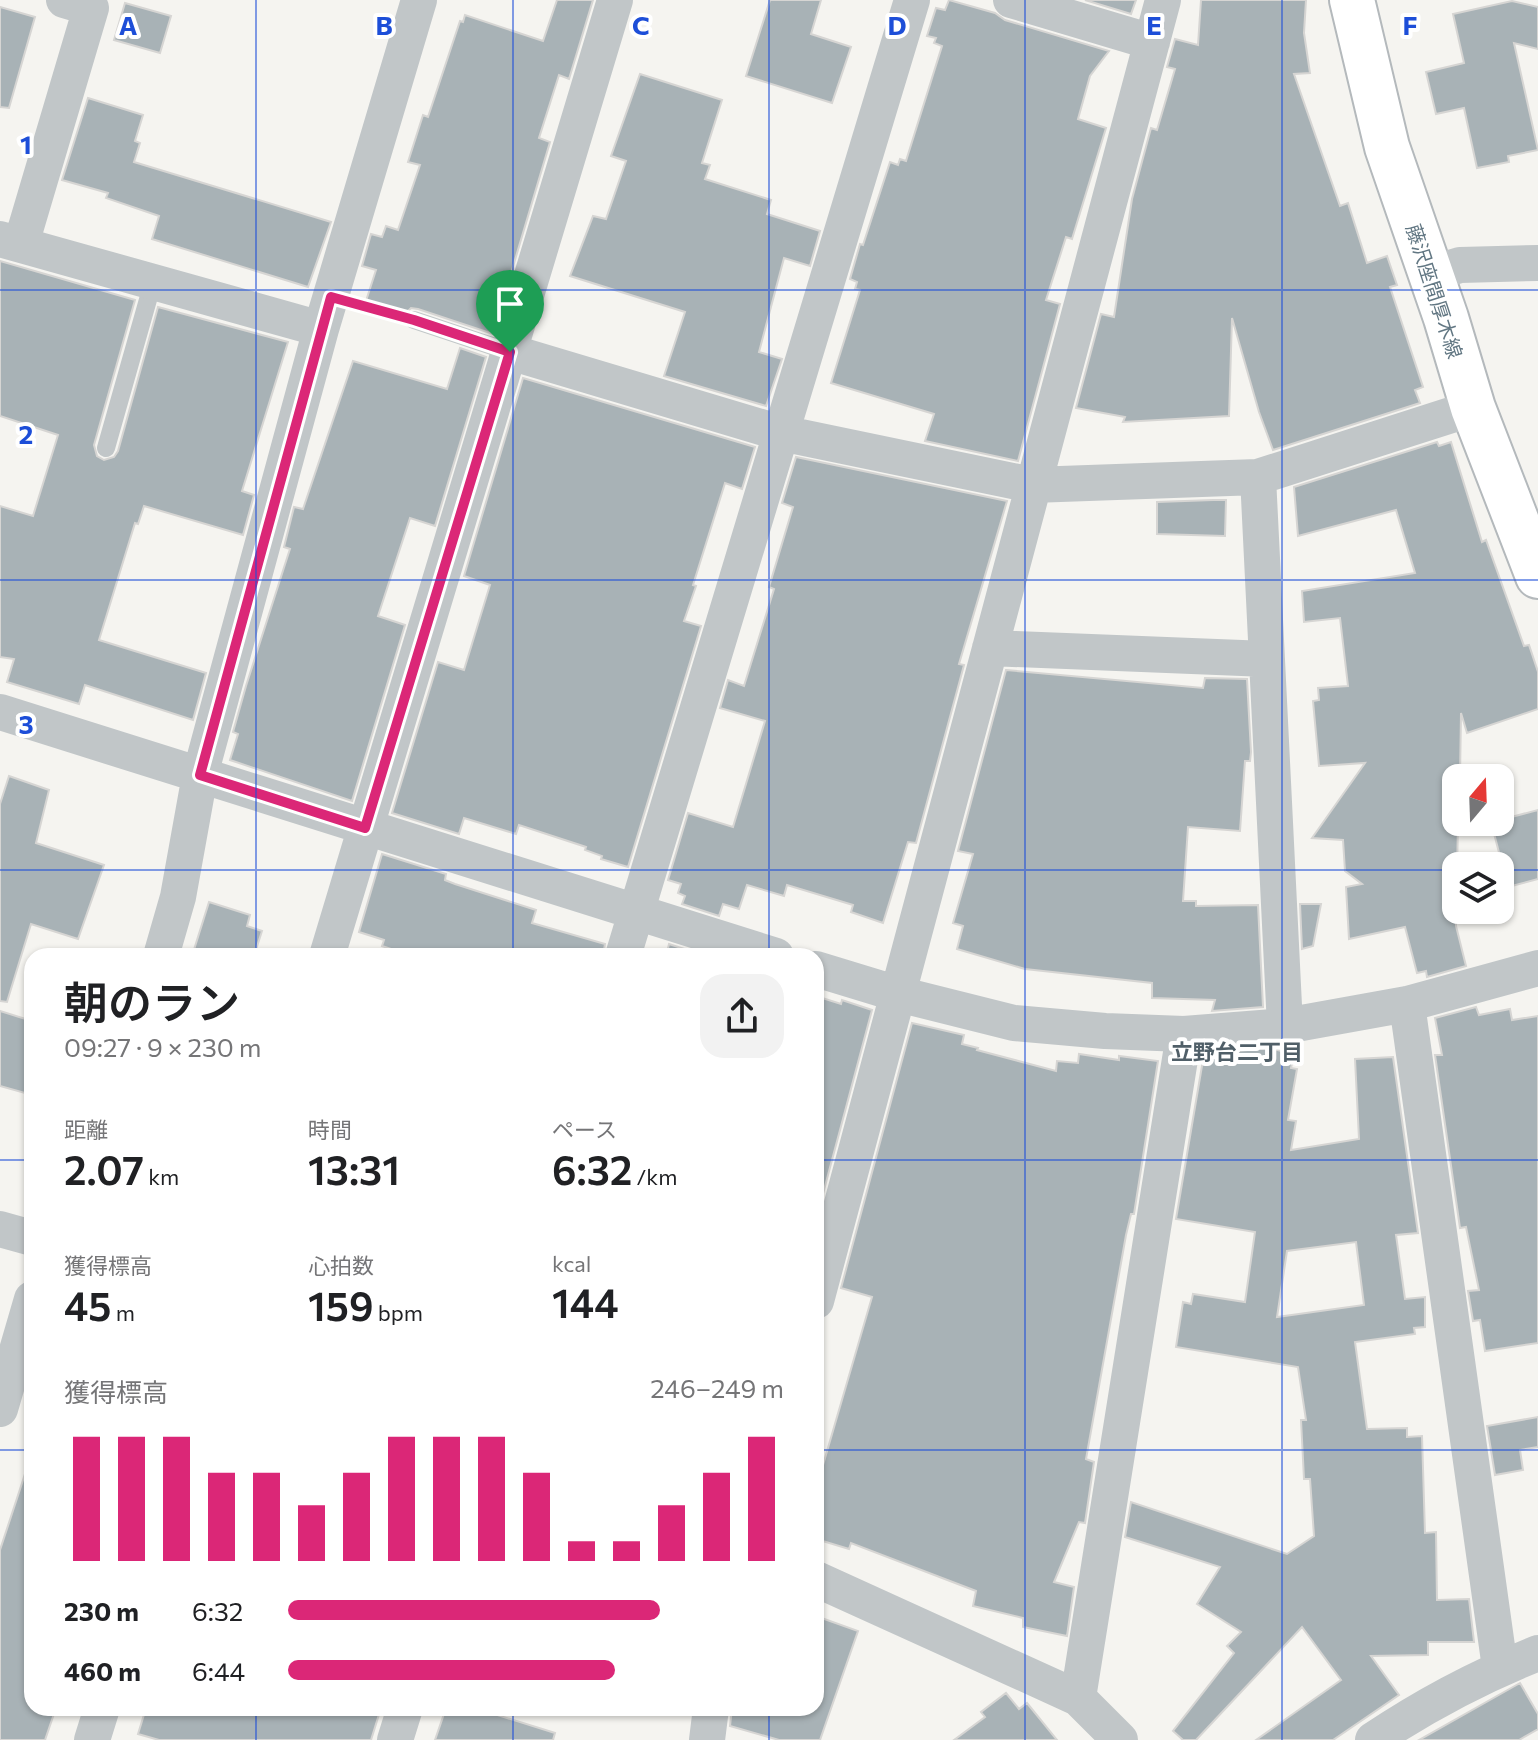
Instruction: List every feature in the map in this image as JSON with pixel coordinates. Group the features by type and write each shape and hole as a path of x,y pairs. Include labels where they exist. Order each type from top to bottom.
{"main road":[{"name":"藤沢座間厚木線","path":"1352,0 1387,147 1473,408 1538,576"}],"street":[{"path":"64,0 91,8 10,242 153,282 326,313"},
{"path":"163,948 178,897 200,775 326,313 419,0"},
{"path":"329,948 615,0"},
{"path":"625,948 912,0"},
{"path":"1011,0 1152,42"},
{"path":"824,1271 1163,0"},
{"path":"1430,274 1460,265 1538,263"},
{"path":"510,352 781,433 1032,485 1258,477 1473,408"},
{"path":"1258,477 1285,1026"},
{"path":"990,648 1267,659"},
{"path":"0,712 751,948"},
{"path":"824,971 1014,1023 1184,1034 1285,1026 1407,1004 1538,968"},
{"path":"1407,1004 1500,1668"},
{"path":"1078,1698 1184,1034"},
{"path":"0,1229 24,1236"},
{"path":"0,1409 24,1326"},
{"path":"824,1583 1078,1698 1120,1740"},
{"path":"1373,1740 1421,1709 1500,1668 1538,1653"},
{"path":"92,1740 100,1716"},
{"path":"395,1740 402,1716"},
{"path":"707,1740 710,1716"}],"lane":[{"path":"106,448 153,282"},
{"path":"414,320 510,352"}],"path":[{"path":"326,313 414,320"}],"building":[{"path":"557,0 593,0 569,79 559,75 539,138 550,142 493,334 418,309 411,308 403,316 365,304 376,270 362,266 371,234 382,237 386,226 398,230 420,165 408,162 423,115 428,117 460,21 463,22 465,15 543,41"},
{"path":"770,0 821,0 811,34 851,47 832,103 746,76"},
{"path":"949,0 1109,51 1090,76 1078,119 1106,128 1072,239 1066,237 1046,300 1060,304 1018,461 925,441 934,414 831,383 860,290 855,289 857,282 850,279 860,244 863,245 890,162 898,165 900,159 906,161 942,46 934,43 936,38 927,36 936,8 945,10"},
{"path":"1085,0 1136,0 1131,14"},
{"path":"1201,0 1306,0 1304,33 1310,73 1294,74 1340,206 1348,203 1367,263 1387,256 1397,285 1390,287 1423,387 1415,390 1420,403 1273,450 1232,318 1229,416 1123,422 1125,417 1076,408 1101,314 1114,317 1132,199 1151,128 1157,130 1175,69 1167,67 1175,39 1198,45"},
{"path":"1512,1 1538,7 1538,49 1514,43 1538,150 1508,156 1509,162 1477,168 1464,108 1436,114 1426,72 1464,63 1453,14"},
{"path":"125,3 171,16 160,53 114,40"},
{"path":"0,7 35,17 9,108 0,107"},
{"path":"640,74 722,100 702,163 710,165 705,179 771,200 767,214 820,231 810,266 784,258 759,352 782,359 766,406 664,376 685,312 570,276 593,216 606,219 626,161 611,156"},
{"path":"88,98 143,115 135,141 140,143 134,162 331,222 308,287 152,239 159,216 106,198 108,193 62,180"},
{"path":"0,261 135,300 94,445 97,456 104,460 114,457 118,451 158,307 288,342 242,491 254,495 243,535 144,506 138,524 135,523 99,640 206,673 193,720 85,685 79,704 7,682 14,659 0,657 0,506 33,516 58,435 0,416"},
{"path":"460,348 486,357 435,526 410,518 378,616 405,625 352,801 230,760 238,734 233,732 246,686 290,549 284,547 294,507 303,509 353,361 447,389"},
{"path":"523,378 755,447 742,489 725,483 693,585 696,586 684,621 701,626 628,867 601,859 602,856 585,850 586,847 519,825 516,834 464,818 459,834 392,813 438,662 464,670 490,585 464,576"},
{"path":"1437,442 1439,446 1451,442 1482,542 1486,540 1524,646 1529,645 1538,672 1538,709 1467,733 1461,713 1460,764 1442,764 1442,836 1458,836 1457,852 1442,852 1442,924 1456,924 1466,966 1427,977 1426,971 1417,973 1405,927 1349,939 1346,887 1362,884 1345,871 1343,840 1312,838 1365,763 1319,766 1313,701 1319,700 1318,688 1348,686 1340,618 1304,622 1302,591 1415,573 1396,510 1298,536 1294,487"},
{"path":"796,457 1007,501 959,664 964,665 916,843 908,842 883,923 851,912 853,905 787,885 784,896 747,885 739,909 723,904 719,916 682,904 685,896 678,893 681,884 668,880 688,813 733,827 765,721 720,708 728,680 744,686 774,589 769,587 793,507 782,503"},
{"path":"1226,500 1225,536 1157,534 1157,502"},
{"path":"1006,670 1203,688 1205,678 1247,679 1251,752 1250,761 1245,761 1240,831 1188,827 1183,901 1196,901 1196,906 1258,905 1263,1007 1212,1011 1215,1000 1152,998 1152,983 1025,969 957,949 963,926 953,923 973,854 958,851"},
{"path":"9,776 49,790 36,843 104,865 78,939 31,924 7,1002 0,1001 0,804"},
{"path":"1538,810 1538,879 1514,885 1514,852 1499,852 1495,836 1514,836 1514,816"},
{"path":"382,854 446,874 445,880 455,884 536,910 532,923 605,944 604,948 388,948 382,946 384,940 359,932"},
{"path":"209,902 250,915 247,926 262,931 257,948 195,948"},
{"path":"1300,904 1321,904 1313,946 1302,949"},
{"path":"824,999 841,1004 842,1000 872,1010 824,1190"},
{"path":"1476,1007 1479,1015 1510,1009 1512,1020 1538,1016 1538,1343 1485,1351 1480,1320 1473,1321 1468,1291 1479,1290 1466,1227 1460,1228 1435,1055 1442,1055 1435,1018"},
{"path":"0,1011 24,1018 24,1093 0,1086"},
{"path":"912,1023 964,1035 962,1044 977,1050 1056,1071 1057,1061 1078,1063 1079,1054 1119,1060 1119,1056 1158,1061 1134,1214 1131,1214 1126,1235 1086,1459 1094,1462 1085,1523 1079,1522 1054,1582 1074,1587 1067,1636 1023,1627 1023,1618 973,1606 976,1591 851,1543 849,1549 824,1541 824,1462 872,1297 841,1288"},
{"path":"1269,1048 1294,1054 1291,1068 1297,1069 1288,1120 1296,1121 1291,1150 1359,1139 1355,1059 1393,1057 1418,1233 1396,1235 1405,1299 1425,1297 1425,1327 1414,1328 1415,1334 1355,1342 1367,1429 1407,1428 1407,1437 1422,1436 1425,1533 1436,1532 1437,1600 1469,1599 1474,1642 1428,1642 1428,1655 1371,1656 1399,1695 1333,1740 1256,1740 1341,1680 1302,1627 1196,1740 1183,1740 1173,1731 1234,1653 1227,1646 1241,1632 1197,1604 1220,1567 1125,1537 1131,1502 1287,1554 1314,1536 1310,1479 1304,1479 1301,1420 1306,1420 1298,1367 1176,1347 1183,1302 1191,1304 1193,1294 1245,1302 1255,1232 1176,1219 1204,1054","holes":["1356,1242 1364,1305 1277,1317 1287,1251"]},
{"path":"1538,1417 1538,1447 1520,1450 1523,1470 1495,1475 1487,1426"},
{"path":"24,1477 24,1716 53,1716 45,1740 0,1740 0,1550"},
{"path":"824,1619 858,1631 820,1740 779,1740 730,1726 731,1716 824,1716"},
{"path":"1520,1683 1538,1714 1538,1729 1519,1740 1419,1740"},
{"path":"1006,1693 1019,1709 1027,1703 1057,1740 954,1740 985,1717 981,1712"},
{"path":"144,1716 378,1716 371,1740 159,1740 138,1734"},
{"path":"443,1716 501,1716 555,1733 553,1740 435,1740"}],"district":[{"name":"立野台二丁目","path":"1237,1051"}],"route":[{"path":"331,297 510,352 365,828 200,775 331,297"}]}
